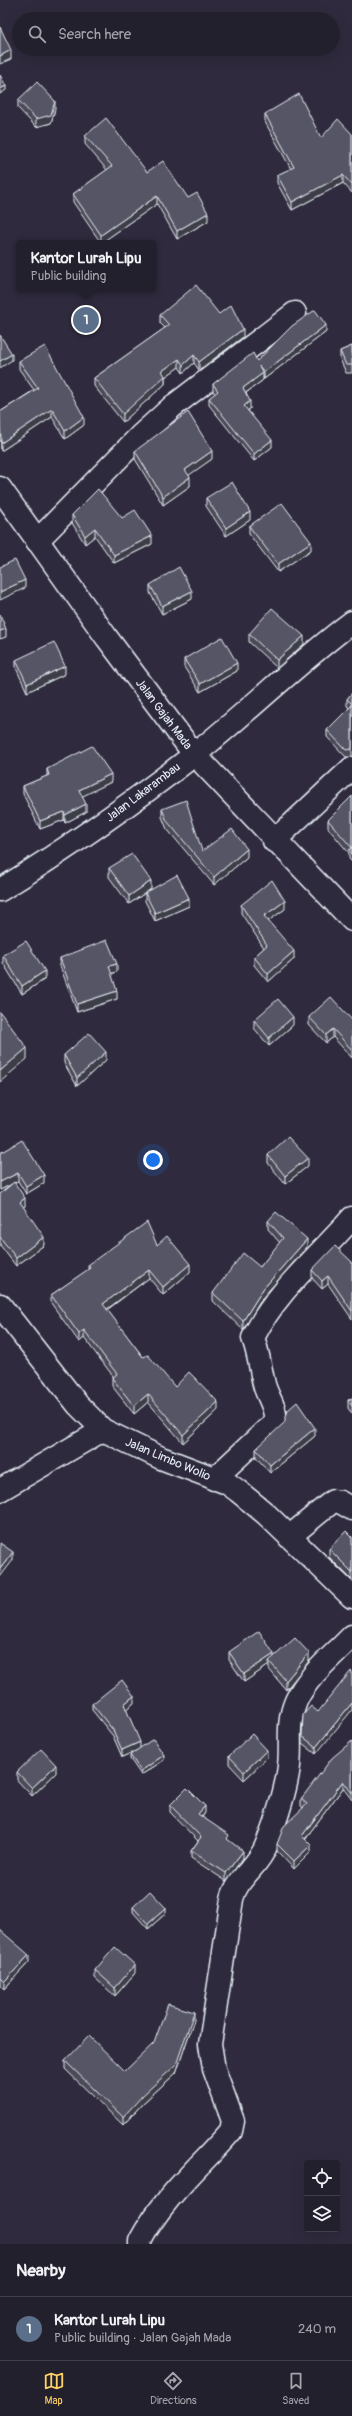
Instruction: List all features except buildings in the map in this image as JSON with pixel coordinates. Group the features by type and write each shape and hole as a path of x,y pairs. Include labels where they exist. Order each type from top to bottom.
{"main road":[{"path":"37,541 141,435 172,407 295,313"},
{"name":"Jalan Gajah Mada","path":"0,488 37,541 194,754 274,841 352,920"},
{"name":"Jalan Lakarambau","path":"0,890 87,834 194,754 320,646 352,622"},
{"path":"274,841 352,768"},
{"path":"214,1479 275,1422 274,1408 264,1384 260,1356 253,1338 260,1324 286,1290 352,1218"},
{"name":"Jalan Limbo Wolio","path":"0,1305 78,1405 103,1430 148,1452 227,1483 249,1498 352,1597"},
{"path":"0,1490 103,1430"},
{"path":"289,1537 333,1501 340,1502 352,1509"},
{"path":"140,2244 140,2240 152,2217 180,2183 231,2131 233,2121 214,2070 210,2044 234,1889 260,1860 266,1846 288,1772 290,1716 296,1700 306,1684 352,1636"}],"place":[{"name":"Kantor Lurah Lipu","path":"86,320"}]}
